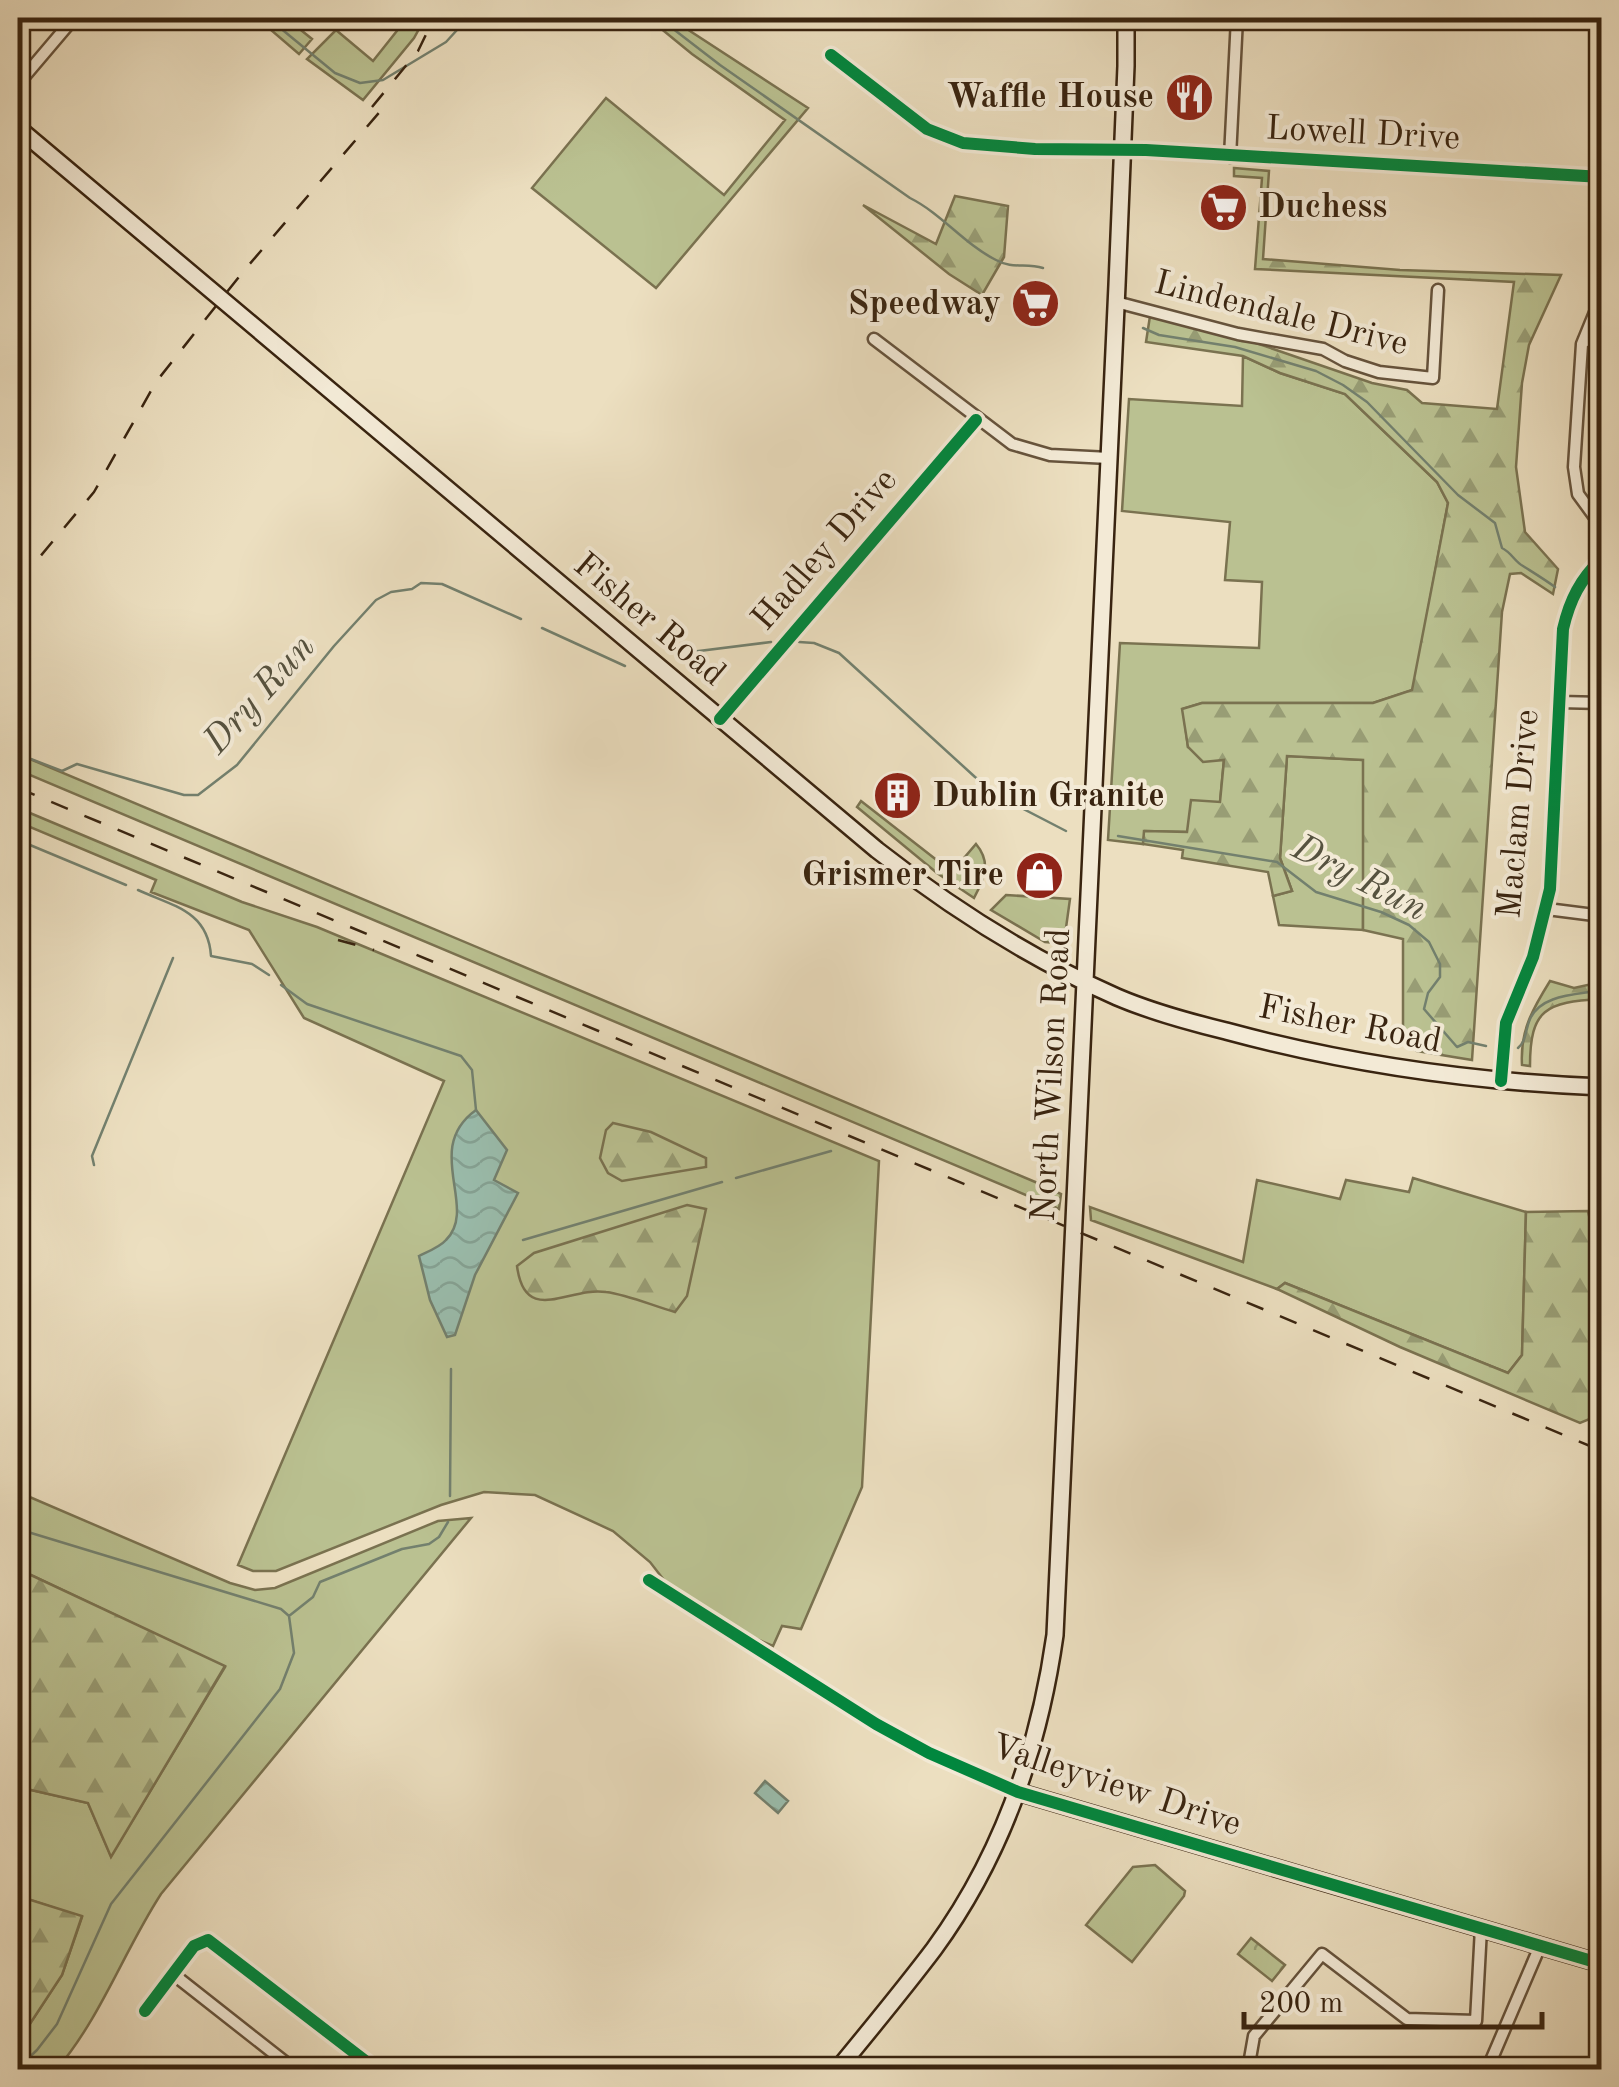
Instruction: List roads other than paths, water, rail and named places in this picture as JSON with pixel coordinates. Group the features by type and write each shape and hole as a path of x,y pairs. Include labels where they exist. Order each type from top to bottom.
{"main road":[{"name":"North Wilson Road","path":"837,2070 934,1948 998,1839 1018,1792 1038,1726 1055,1635 1127,20"},
{"name":"Fisher Road","path":"18,128 720,719 925,887 994,932 1087,982 1153,1010 1279,1045 1412,1070 1602,1086"},
{"name":"Valleyview Drive","path":"1018,1792 1602,1964"}],"street":[{"path":"18,84 74,18"},
{"path":"1230,156 1237,18"},
{"name":"Lowell Drive","path":"831,55 928,129 953,140 1035,149 1122,150 1602,177"},
{"path":"1602,267 1598,305 1584,339 1579,370 1575,480 1584,506 1602,528"},
{"name":"Lindendale Drive","path":"1116,302 1238,334 1324,348 1345,362 1379,372 1432,378 1438,290"},
{"path":"1584,339 1602,346"},
{"path":"874,340 1012,444 1038,454 1109,458"},
{"name":"Hadley Drive","path":"720,719 976,420"},
{"name":"Maclam Drive","path":"1501,1080 1506,1023 1548,909 1563,629 1570,599 1602,558"},
{"path":"1560,702 1602,703"},
{"path":"1548,909 1602,916"},
{"name":"Valleyview Drive","path":"649,1580 887,1731 1018,1792"},
{"path":"1248,2070 1254,2036 1322,1954 1407,2018 1476,2022 1481,1928"},
{"path":"145,2011 194,1946 200,1941 215,1943 378,2070"},
{"path":"1487,2070 1540,1946"},
{"path":"173,1974 295,2070"}],"water":[{"path":"476,1110 507,1150 494,1180 518,1193 475,1275 455,1335 447,1337 430,1300 419,1256 443,1243 455,1227 453,1142 461,1125"},
{"path":"765,1781 788,1801 778,1813 755,1793"}],"waterway":[{"path":"268,18 335,73 360,83 383,80 446,42 468,18"},
{"path":"659,18 984,253 1008,264 1043,268"},
{"path":"1143,328 1159,335 1235,347 1316,371 1343,385 1367,402 1458,495 1495,523 1502,548 1555,587"},
{"name":"Dry Run","path":"18,754 62,771 77,764 184,795 198,795 237,765 376,600 421,583 442,584 521,619"},
{"path":"1590,616 1602,623"},
{"name":"Dry Run","path":"542,628 625,666"},
{"name":"Dry Run","path":"675,654 771,642"},
{"name":"Dry Run","path":"799,642 814,643 839,653 975,777 1006,800 1066,831"},
{"name":"Dry Run","path":"1118,836 1277,862 1316,892 1409,925 1429,942 1440,964 1440,977 1428,993 1424,1009 1457,1047 1468,1042 1486,1046"},
{"path":"18,840 126,885"},
{"path":"138,890 176,906 196,920 211,956 252,964 269,975"},
{"path":"94,1165 92,1156 173,958"},
{"path":"281,985 307,1004 461,1056 472,1070 476,1110"},
{"name":"Dry Run","path":"1518,1048 1530,1019 1542,1005 1561,997 1602,990"},
{"path":"736,1178 831,1151"},
{"path":"523,1240 722,1182"},
{"path":"450,1496 451,1369"},
{"path":"18,1529 281,1609 289,1616 313,1597 320,1582 402,1549 429,1544 448,1522"},
{"path":"18,2068 57,2024 111,1904 280,1689 294,1653 289,1616"}],"railway":[{"path":"372,107 418,51 434,18"},
{"path":"18,583 94,492 156,382 242,273 389,101"},
{"path":"18,788 1602,1451"},
{"path":"338,940 374,950"}],"place":[{"name":"Waffle House","path":"1189,97"},
{"name":"Duchess","path":"1223,207"},
{"name":"Speedway","path":"1036,304"},
{"name":"Dublin Granite","path":"897,796"},
{"name":"Grismer Tire","path":"1039,875"}]}
